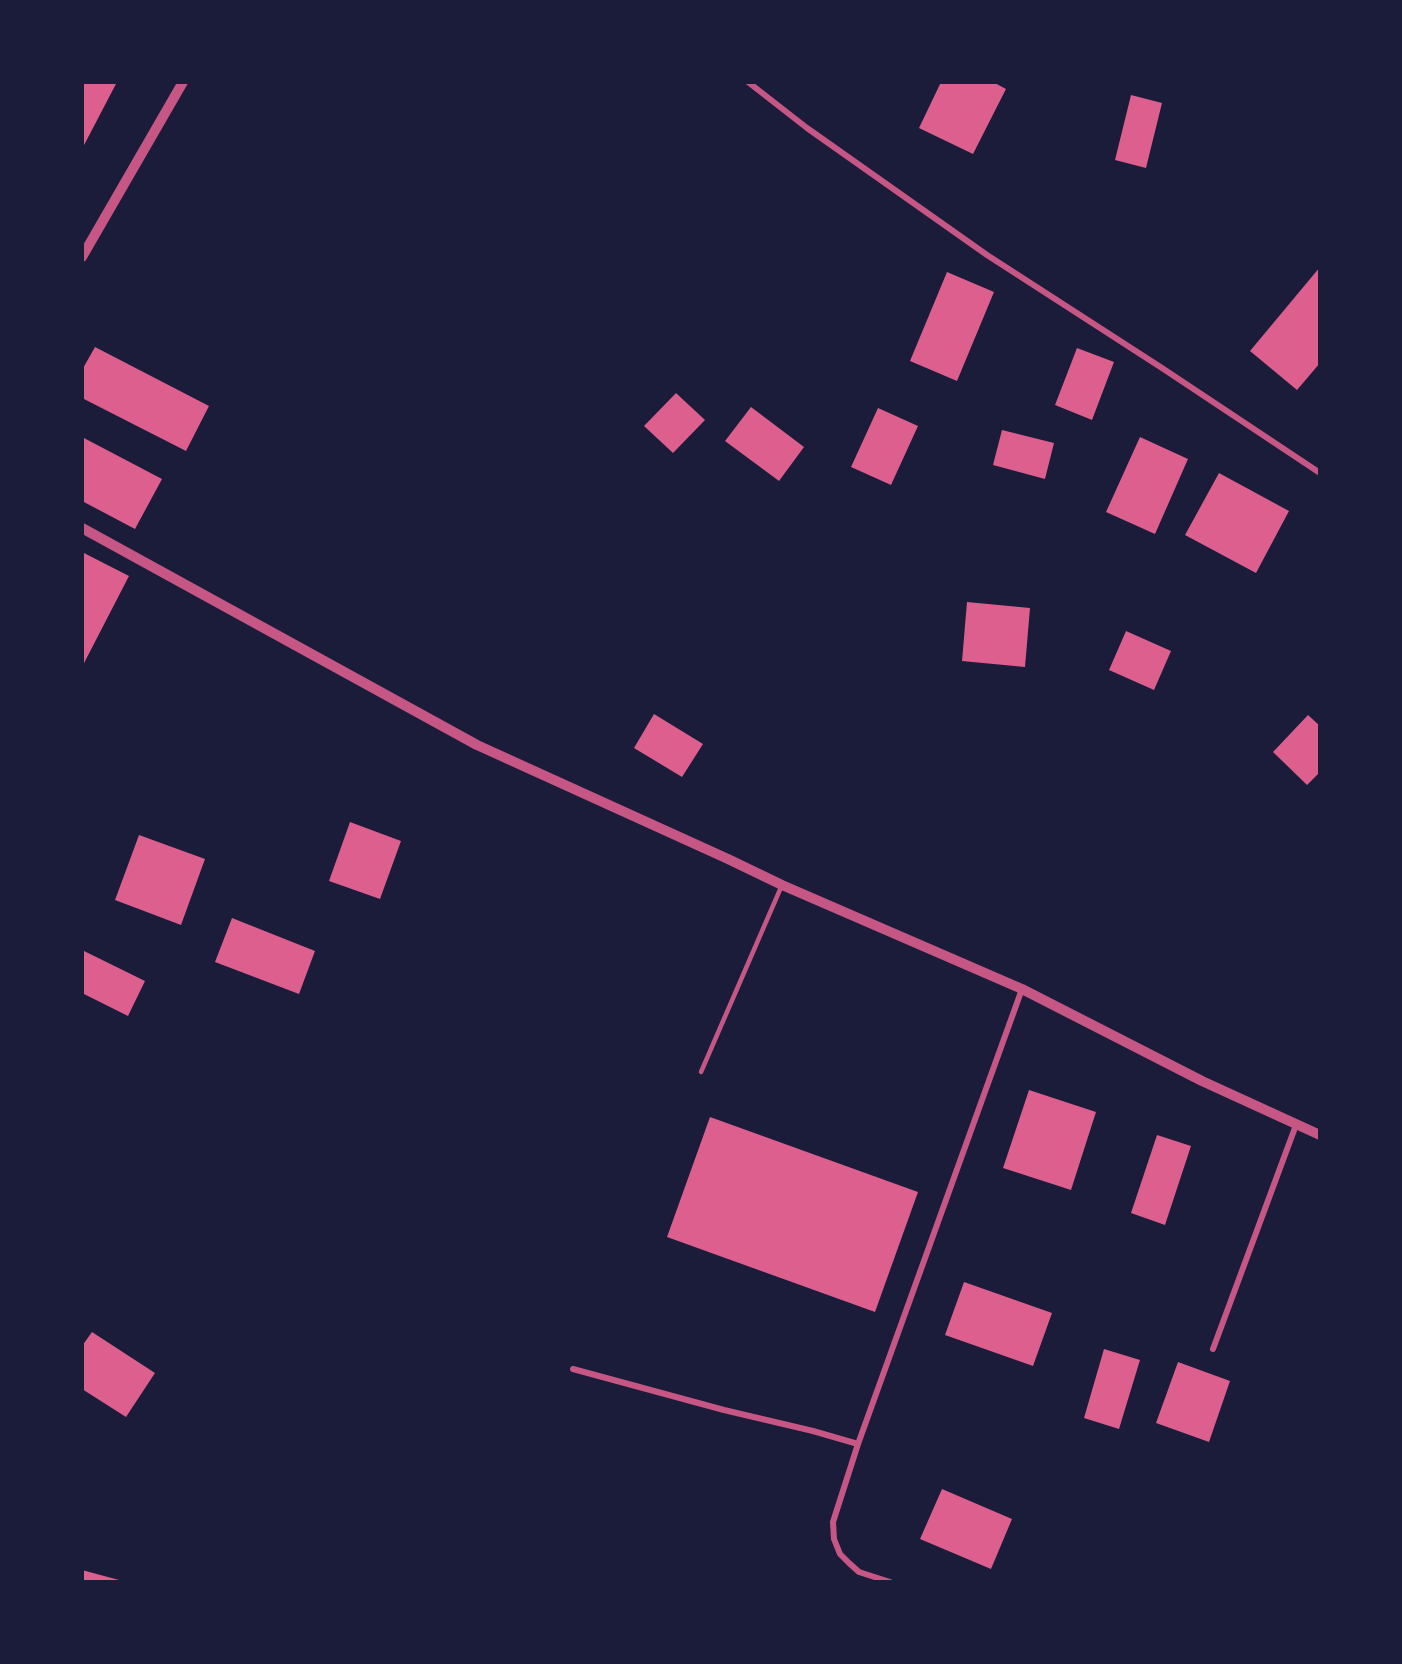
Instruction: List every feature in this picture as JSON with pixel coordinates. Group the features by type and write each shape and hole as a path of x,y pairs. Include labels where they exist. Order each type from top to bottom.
{"street":[{"path":"82,257 183,82"},
{"path":"748,82 807,128 987,255 1320,474"},
{"path":"82,528 477,745 782,885 1022,989 1202,1081 1320,1135"},
{"path":"890,1581 859,1572 840,1554 834,1539 834,1522 858,1444 1022,989"},
{"path":"1213,1349 1296,1125"},
{"path":"573,1369 858,1444"}],"lane":[{"path":"701,1072 782,885"}],"building":[{"path":"82,82 117,82 82,149"},
{"path":"941,82 993,82 1006,89 973,154 919,128"},
{"path":"1131,95 1162,103 1146,168 1115,160"},
{"path":"1320,267 1320,363 1297,390 1250,351"},
{"path":"947,272 994,292 957,381 910,361"},
{"path":"95,347 209,406 186,451 82,398 82,370"},
{"path":"1077,348 1114,362 1092,420 1055,405"},
{"path":"676,393 705,420 673,453 644,426"},
{"path":"751,407 804,447 779,481 725,441"},
{"path":"878,408 918,426 891,485 851,467"},
{"path":"1002,430 1054,443 1045,479 993,465"},
{"path":"82,437 162,479 135,529 82,501"},
{"path":"1140,437 1188,459 1155,534 1106,512"},
{"path":"1219,473 1289,511 1256,573 1185,535"},
{"path":"82,552 129,576 82,667"},
{"path":"967,602 1030,608 1025,667 962,661"},
{"path":"1126,631 1171,651 1154,690 1109,670"},
{"path":"654,714 703,744 682,777 634,748"},
{"path":"1308,715 1320,726 1320,772 1307,785 1273,752"},
{"path":"350,822 401,841 380,899 329,881"},
{"path":"139,835 205,859 181,925 115,900"},
{"path":"232,918 315,951 299,994 215,962"},
{"path":"82,950 145,981 128,1016 82,993"},
{"path":"1029,1090 1096,1112 1071,1190 1003,1168"},
{"path":"710,1117 918,1192 875,1312 667,1237"},
{"path":"1157,1135 1191,1146 1165,1225 1131,1213"},
{"path":"964,1282 1052,1313 1033,1366 945,1335"},
{"path":"92,1332 155,1373 126,1417 82,1389 82,1346"},
{"path":"1104,1349 1140,1360 1119,1429 1084,1418"},
{"path":"1178,1362 1230,1381 1209,1442 1156,1423"},
{"path":"942,1489 1012,1519 991,1569 920,1539"},
{"path":"82,1570 119,1580 119,1582 82,1582"}]}
